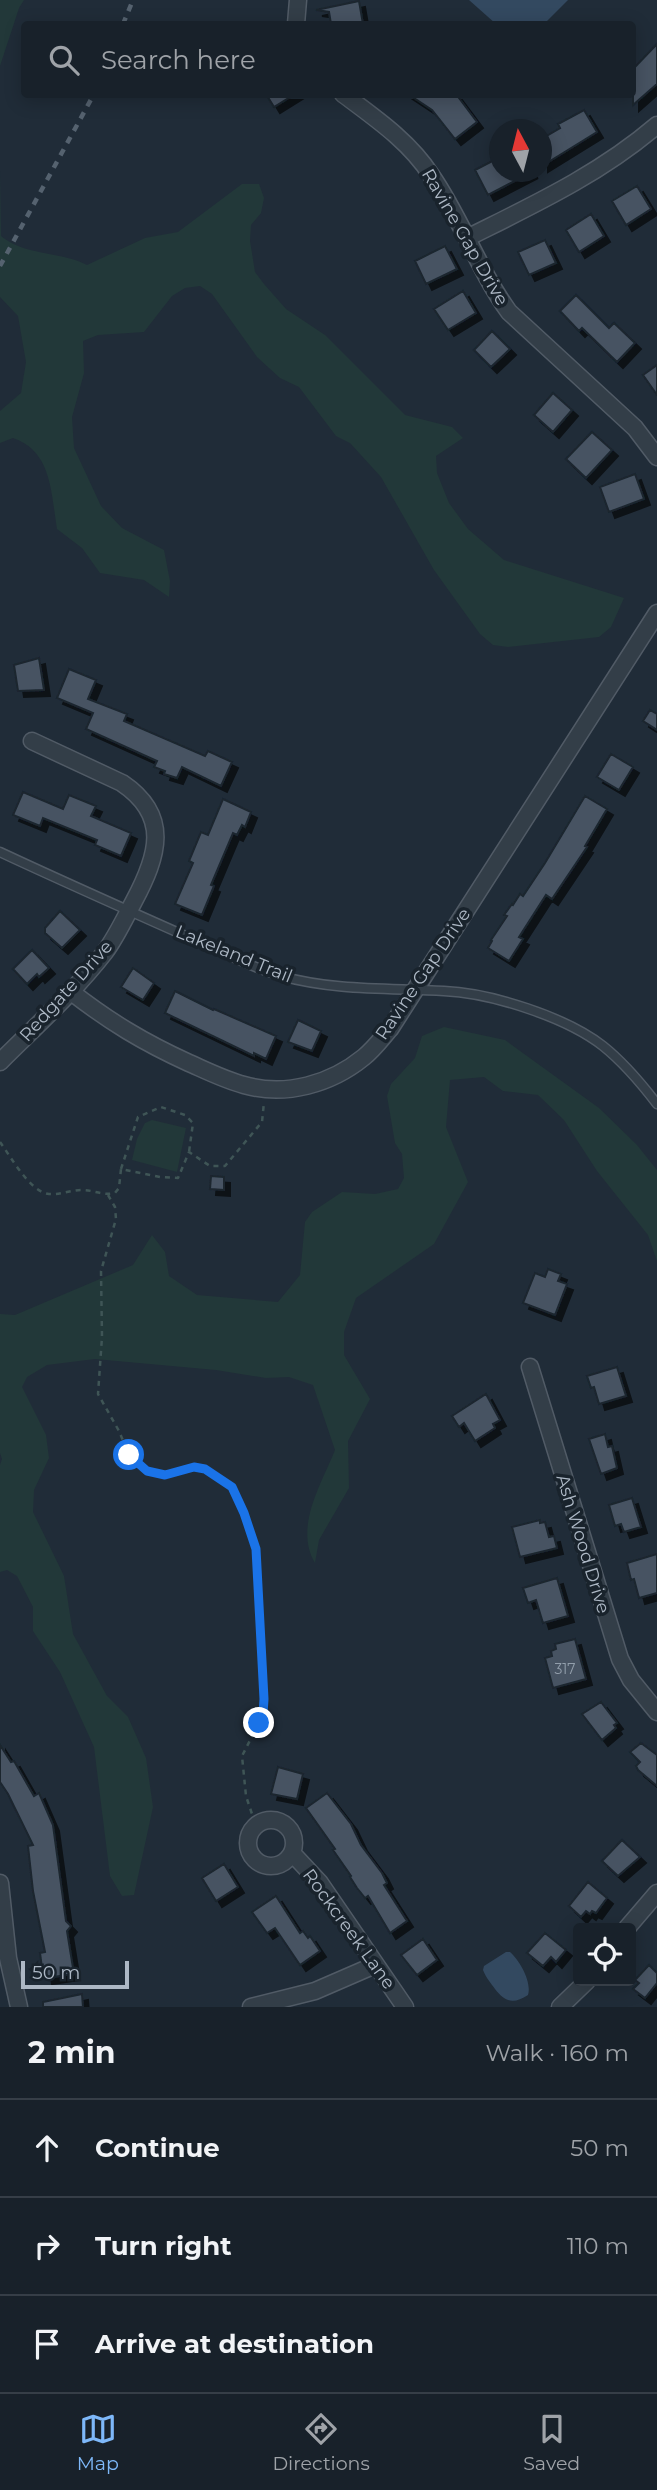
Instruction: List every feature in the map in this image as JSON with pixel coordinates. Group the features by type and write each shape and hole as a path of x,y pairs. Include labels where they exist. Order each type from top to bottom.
{"street":[{"path":"296,21 298,0"},
{"name":"Ravine Gap Drive","path":"348,98 397,136 436,182 495,293 509,312 651,437 657,457"},
{"path":"467,238 583,178 612,160 657,125"},
{"name":"Ravine Gap Drive","path":"70,991 126,1032 153,1047 232,1081 265,1089 297,1088 347,1070 367,1055 390,1029 657,612"},
{"name":"Redgate Drive","path":"0,1062 105,952 150,868 157,842 155,827 143,800 122,783 32,741"},
{"name":"Ash Wood Drive","path":"530,1367 620,1659 631,1680 657,1712"},
{"path":"273,1820 286,1826 294,1838 292,1853 288,1859 274,1867 259,1863 253,1858 247,1843 256,1826 273,1820"},
{"name":"Rockcreek Lane","path":"292,1853 320,1883 405,2007"},
{"path":"0,1883 8,1958 19,2007"},
{"path":"631,1923 657,1893"},
{"path":"251,2007 315,1992 375,1965"},
{"path":"560,2007 582,1986"}],"lane":[{"name":"Lakeland Trail","path":"0,852 278,975 329,986 447,991 473,995 561,1022 592,1039 613,1055 644,1086 657,1104"}],"path":[{"path":"189,1152 210,1166 225,1166 262,1122 265,1089"},
{"path":"0,1142 38,1191 48,1194 81,1190 108,1195 119,1188 121,1169 138,1117 161,1107 185,1115 193,1123 189,1152 178,1178 121,1169"},
{"path":"108,1195 115,1207 116,1219 101,1270 102,1337 98,1394 129,1455 147,1471 165,1475 194,1467 205,1469 232,1487 256,1549 263,1714 242,1756 246,1796 256,1826"}],"green space":[{"path":"0,0 24,0 0,66"},
{"path":"0,171 1,236 21,247 66,257 87,265 145,238 178,232 242,184 259,184 264,198 261,213 251,225 250,241 255,272 264,284 286,309 325,335 405,415 452,427 463,438 436,456 437,473 449,503 468,529 504,560 624,598 611,627 599,637 508,647 493,645 480,634 434,570 381,477 350,443 336,436 299,387 280,378 257,357 212,294 200,286 185,288 172,296 144,332 98,335 83,341 84,373 72,417 74,448 101,506 122,528 164,550 170,581 169,597 144,580 100,573 82,548 57,529 51,488 42,463 35,453 26,444 13,438 0,443 0,411 21,393 26,362 18,316 0,297"},
{"path":"444,1027 505,1040 599,1108 637,1145 657,1170 657,1261 648,1235 597,1171 564,1120 538,1095 503,1091 484,1077 450,1080 446,1127 468,1182 434,1244 356,1298 344,1332 344,1355 370,1399 348,1441 349,1488 319,1540 315,1563 309,1549 308,1521 335,1450 313,1385 289,1377 266,1378 216,1370 95,1359 47,1365 27,1377 22,1387 46,1435 49,1458 34,1490 33,1512 64,1576 73,1634 107,1696 128,1717 146,1758 153,1807 134,1895 122,1896 110,1876 94,1747 60,1672 33,1631 33,1607 17,1576 7,1570 0,1572 0,1314 15,1315 133,1265 152,1235 165,1252 169,1276 197,1295 278,1302 300,1275 305,1222 312,1212 342,1192 375,1194 398,1189 404,1178 402,1154 395,1143 387,1096 391,1084 415,1058 422,1036"},
{"path":"152,1120 186,1128 177,1172 132,1160 137,1139 145,1123"}],"water":[{"path":"469,0 568,0 547,21 493,21"},
{"path":"510,1952 518,1961 529,1990 528,1995 514,2001 499,1994 483,1970 484,1966"}],"building":[{"path":"359,1 362,21 330,21 329,12 316,10"},
{"path":"657,44 657,84 633,105 633,98 636,98 636,66"},
{"path":"268,98 289,98 274,107"},
{"path":"414,98 459,98 477,122 455,139 432,110"},
{"path":"584,110 597,132 552,160 552,133 560,128 558,124"},
{"path":"489,163 489,182 513,182 488,195 475,170"},
{"path":"637,186 651,209 626,225 612,201"},
{"path":"591,214 604,236 579,252 566,230"},
{"path":"545,240 556,263 529,275 518,252"},
{"path":"445,246 457,269 426,284 415,261"},
{"path":"463,291 476,313 448,330 434,309"},
{"path":"576,295 609,328 614,323 635,343 617,362 582,328 579,331 560,311"},
{"path":"492,331 510,349 491,367 474,350"},
{"path":"657,365 657,395 643,375"},
{"path":"553,393 572,410 553,432 534,415"},
{"path":"592,432 612,450 586,478 566,459"},
{"path":"635,474 644,499 609,512 600,487"},
{"path":"39,658 44,690 18,691 14,665"},
{"path":"69,669 96,680 88,699 127,714 124,721 205,756 208,751 232,762 221,786 182,767 177,778 164,774 165,771 154,767 157,761 86,729 93,713 57,698"},
{"path":"650,710 657,714 657,730 643,721"},
{"path":"611,754 633,767 619,790 597,777"},
{"path":"23,792 63,809 69,795 96,806 91,816 131,833 121,856 95,845 97,840 43,818 40,826 13,815"},
{"path":"585,796 607,809 585,846 587,847 552,899 546,895 519,937 523,939 509,961 488,948 491,940 507,916 504,915 520,894 523,896 545,863"},
{"path":"223,799 251,812 245,827 242,825 237,835 233,833 211,885 214,886 202,915 175,904 193,863 189,861 201,832 208,835"},
{"path":"60,911 80,930 62,948 45,933 45,928"},
{"path":"32,950 49,968 39,977 37,974 27,984 13,969"},
{"path":"133,968 154,983 143,1000 121,987"},
{"path":"175,991 276,1036 266,1059 254,1053 254,1056 165,1013"},
{"path":"298,1020 321,1031 312,1051 288,1042"},
{"path":"211,1176 224,1177 224,1190 210,1189"},
{"path":"548,1269 561,1274 558,1281 567,1284 555,1315 523,1303 535,1273 545,1277"},
{"path":"617,1367 626,1396 599,1404 594,1387 591,1388 587,1376"},
{"path":"486,1394 500,1420 493,1424 495,1428 475,1441 464,1423 459,1427 452,1416"},
{"path":"605,1434 608,1447 612,1446 617,1468 601,1474 589,1439"},
{"path":"632,1498 641,1527 624,1532 621,1524 615,1526 609,1505"},
{"path":"540,1520 540,1523 545,1522 549,1537 554,1536 557,1548 520,1557 512,1527"},
{"path":"657,1554 657,1593 639,1598 627,1563"},
{"path":"557,1578 568,1616 543,1623 536,1600 528,1603 523,1588"},
{"path":"575,1639 586,1679 553,1688 545,1658 552,1656 551,1651 556,1649 555,1644"},
{"path":"601,1702 617,1723 614,1725 616,1728 602,1740 582,1714"},
{"path":"641,1743 657,1755 657,1786 638,1770 636,1766 640,1762 630,1752"},
{"path":"0,1745 11,1762 14,1761 34,1796 39,1793 53,1825 66,1921 71,1926 67,1931 74,1974 46,1978 44,1967 42,1968 40,1953 45,1952 33,1891 28,1846 33,1845 0,1782"},
{"path":"278,1767 303,1774 297,1799 271,1794"},
{"path":"327,1793 351,1824 361,1845 382,1873 387,1883 384,1885 407,1921 390,1933 368,1896 365,1898 357,1888 333,1850 335,1849 306,1808"},
{"path":"622,1840 640,1857 618,1876 602,1861"},
{"path":"224,1864 238,1887 216,1901 202,1878"},
{"path":"588,1882 607,1898 596,1913 592,1911 590,1914 586,1911 581,1917 569,1906"},
{"path":"276,1896 300,1933 303,1931 308,1938 310,1936 320,1951 300,1965 275,1928 267,1933 252,1912"},
{"path":"545,1933 566,1950 556,1962 551,1957 543,1966 527,1953"},
{"path":"423,1939 437,1960 417,1975 401,1955"},
{"path":"649,1965 657,1973 657,1983 645,1998 633,1989 639,1983 636,1979"},
{"path":"82,1994 83,2007 43,2007 43,2002"}],"railway":[{"path":"124,21 133,0"},
{"path":"0,266 92,98"}],"route":[{"path":"129,1455 147,1471 165,1475 194,1467 205,1469 232,1487 256,1549 264,1699 259,1723"}]}
